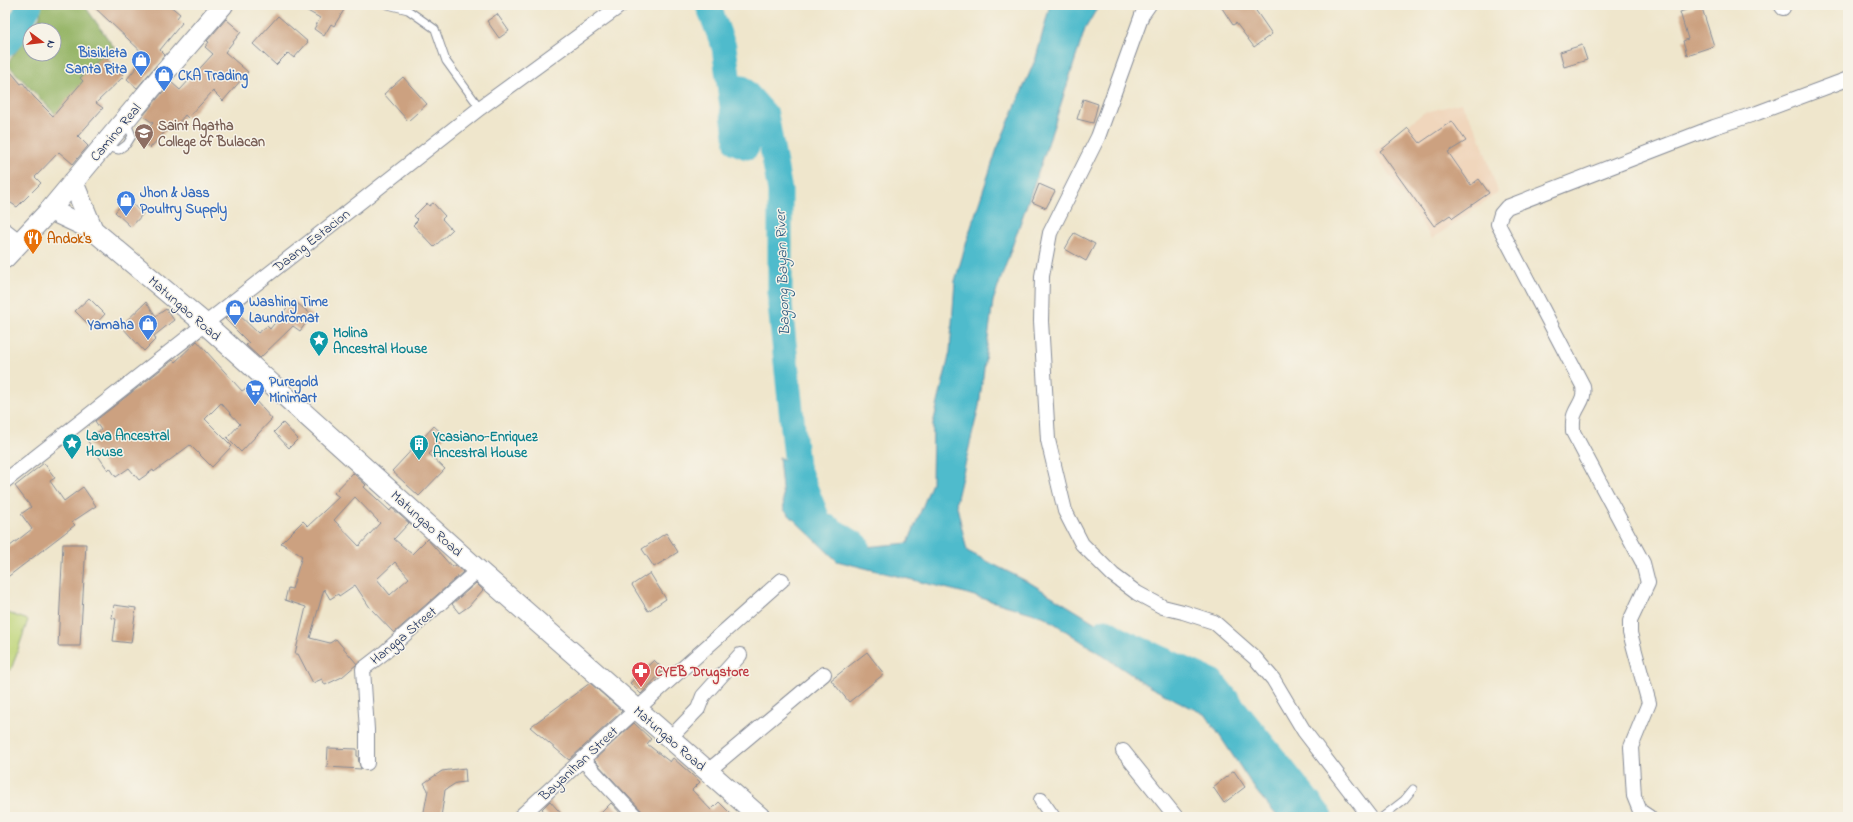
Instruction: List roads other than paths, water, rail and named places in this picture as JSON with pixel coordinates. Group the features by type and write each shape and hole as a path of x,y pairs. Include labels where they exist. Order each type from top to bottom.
{"main road":[{"name":"Camino Real","path":"5,258 12,235 50,210 223,5"},
{"name":"Matungao Road","path":"73,182 93,230"},
{"name":"Matungao Road","path":"50,210 93,230 204,323 478,570 760,817"}],"street":[{"name":"Daang Estacion","path":"5,481 204,323 480,108 621,5"},
{"path":"1149,5 1142,15 1098,136 1050,233 1042,276 1041,321 1048,440 1065,511 1082,544 1113,576 1137,593 1163,607 1214,622 1255,658 1273,679 1304,731 1370,817"},
{"path":"1649,817 1640,811 1634,796 1631,747 1649,703 1630,632 1630,621 1648,582 1643,562 1573,432 1572,422 1575,412 1582,402 1584,394 1583,386 1498,224 1501,214 1506,207 1714,127 1757,113 1848,78"},
{"name":"Hangga Street","path":"367,763 367,730 363,669 385,652 478,570"},
{"name":"Bayanihan Street","path":"520,817 637,709 782,580"},
{"path":"670,738 698,709 703,696 740,655"},
{"path":"708,771 824,674"},
{"path":"1123,751 1176,817"},
{"path":"582,759 636,817"},
{"path":"1041,800 1052,817"}],"lane":[{"path":"388,5 408,10 435,29 446,61 480,108"},
{"path":"1382,817 1404,800 1413,789"}],"water":[{"path":"1050,5 1099,5 1085,29 1047,147 993,301 979,406 956,502 967,551 1032,584 1146,654 1232,699 1260,751 1317,806 1323,817 1278,817 1257,792 1206,715 1150,687 1045,617 961,592 837,561 784,510 779,457 802,470 827,526 865,547 908,543 932,483 933,424 950,352 955,281 997,149 1036,58"}],"waterway":[{"name":"Bagong Bayan River","path":"5,45 13,36 30,5"},
{"name":"Bagong Bayan River","path":"708,5 724,47 737,143 747,147 742,88 766,115 780,191 780,305 797,467 819,522 857,545"},
{"path":"1106,631 1124,642 1213,682 1321,817"}],"place":[{"name":"Bisikleta Santa Rita","path":"141,77"},
{"name":"CKA Trading","path":"164,92"},
{"name":"Saint Agatha College of Bulacan","path":"144,150"},
{"name":"Jhon & Jass Poultry Supply","path":"126,217"},
{"name":"Andok's","path":"33,255"},
{"name":"Washing Time Laundromat","path":"235,326"},
{"name":"Yamaha","path":"148,341"},
{"name":"Molina Ancestral House","path":"319,357"},
{"name":"Puregold Minimart","path":"255,406"},
{"name":"Lava Ancestral House","path":"72,460"},
{"name":"Ycasiano-Enriquez Ancestral House","path":"419,461"},
{"name":"CYEB Drugstore","path":"641,688"}]}
